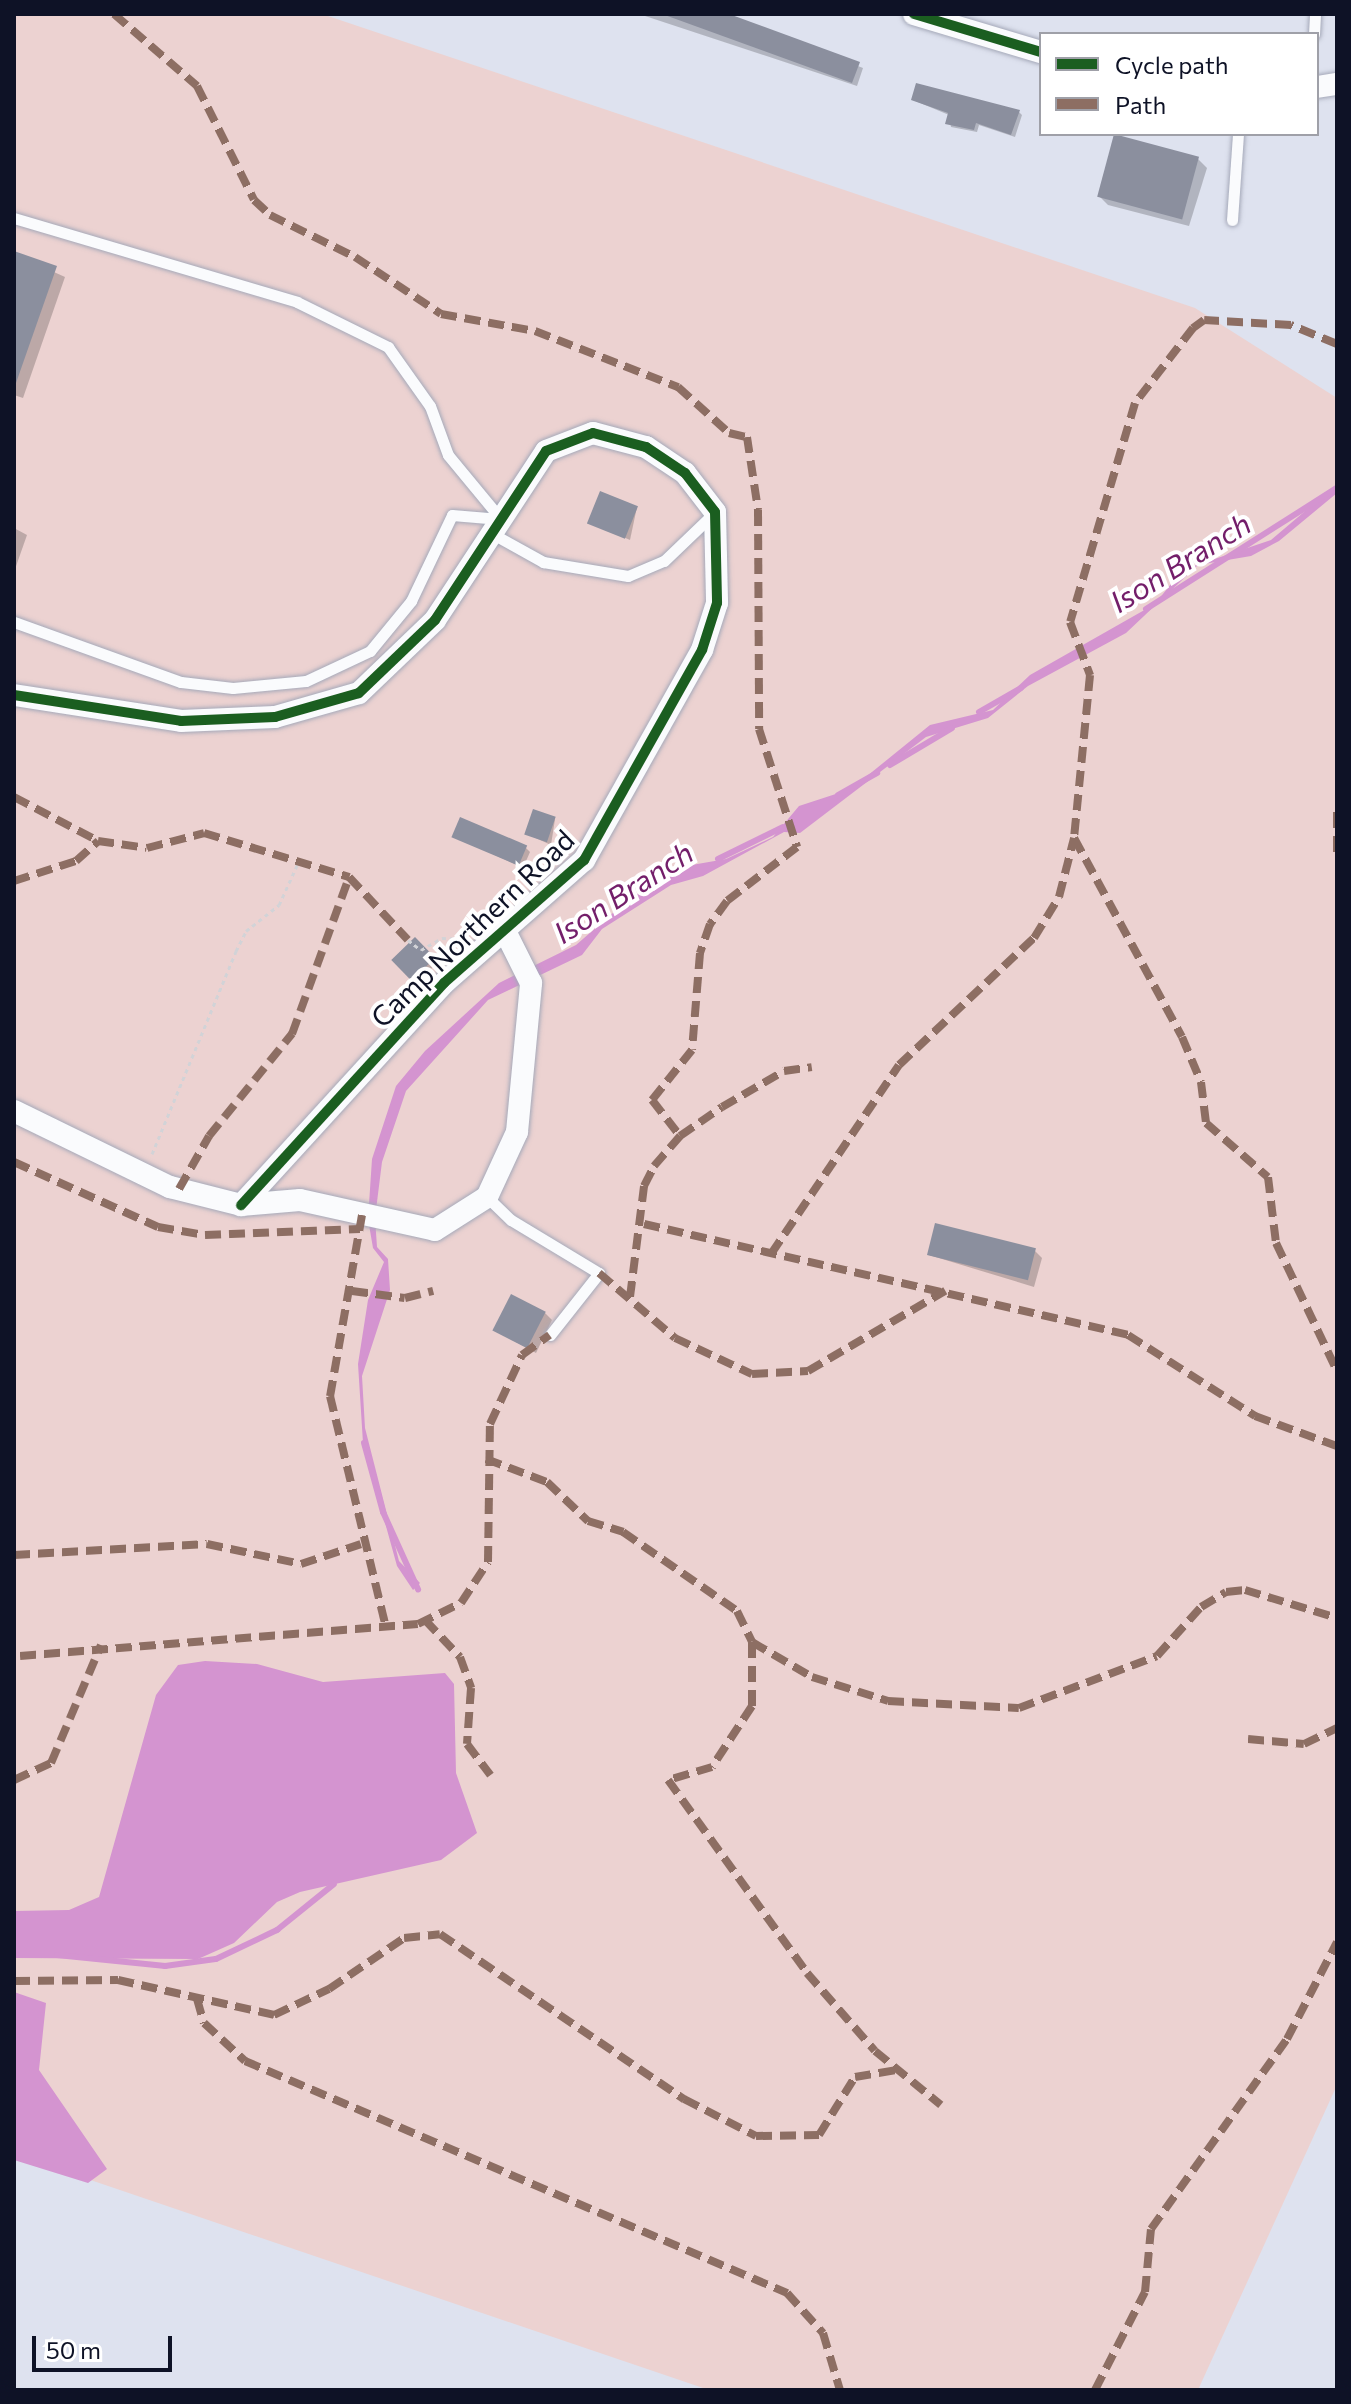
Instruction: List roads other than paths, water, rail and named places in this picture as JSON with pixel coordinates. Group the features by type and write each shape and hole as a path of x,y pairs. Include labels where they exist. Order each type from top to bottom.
{"street":[{"path":"914,14 1039,51"},
{"path":"14,695 181,721 275,717 359,693 435,620 546,451 593,433 646,447 685,473 715,512"},
{"name":"Camp Northern Road","path":"241,1205 444,983 506,933 584,860 702,650 717,603 715,512"},
{"path":"14,1111 141,1174 241,1205 300,1200 435,1230 487,1197 517,1132 531,983 506,933"}],"lane":[{"path":"1232,220 1238,136"},
{"path":"14,218 297,302 388,347 430,406 448,455 496,526 543,562 628,576 664,561 715,512"},
{"path":"14,622 181,682 233,688 306,681 370,651 411,601 452,515 496,526"},
{"path":"487,1197 511,1220 599,1273 550,1335"}],"waterway":[{"name":"Ison Branch","path":"1146,609 1337,488"},
{"name":"Ison Branch","path":"979,712 1021,688"},
{"name":"Ison Branch","path":"890,765 952,728"},
{"name":"Ison Branch","path":"838,795 877,773"},
{"name":"Ison Branch","path":"718,859 783,827"},
{"name":"Ison Branch","path":"364,1443 383,1512 418,1589"},
{"name":"Ison Branch","path":"57,1955 165,1966 216,1959 277,1930 334,1884"}]}
